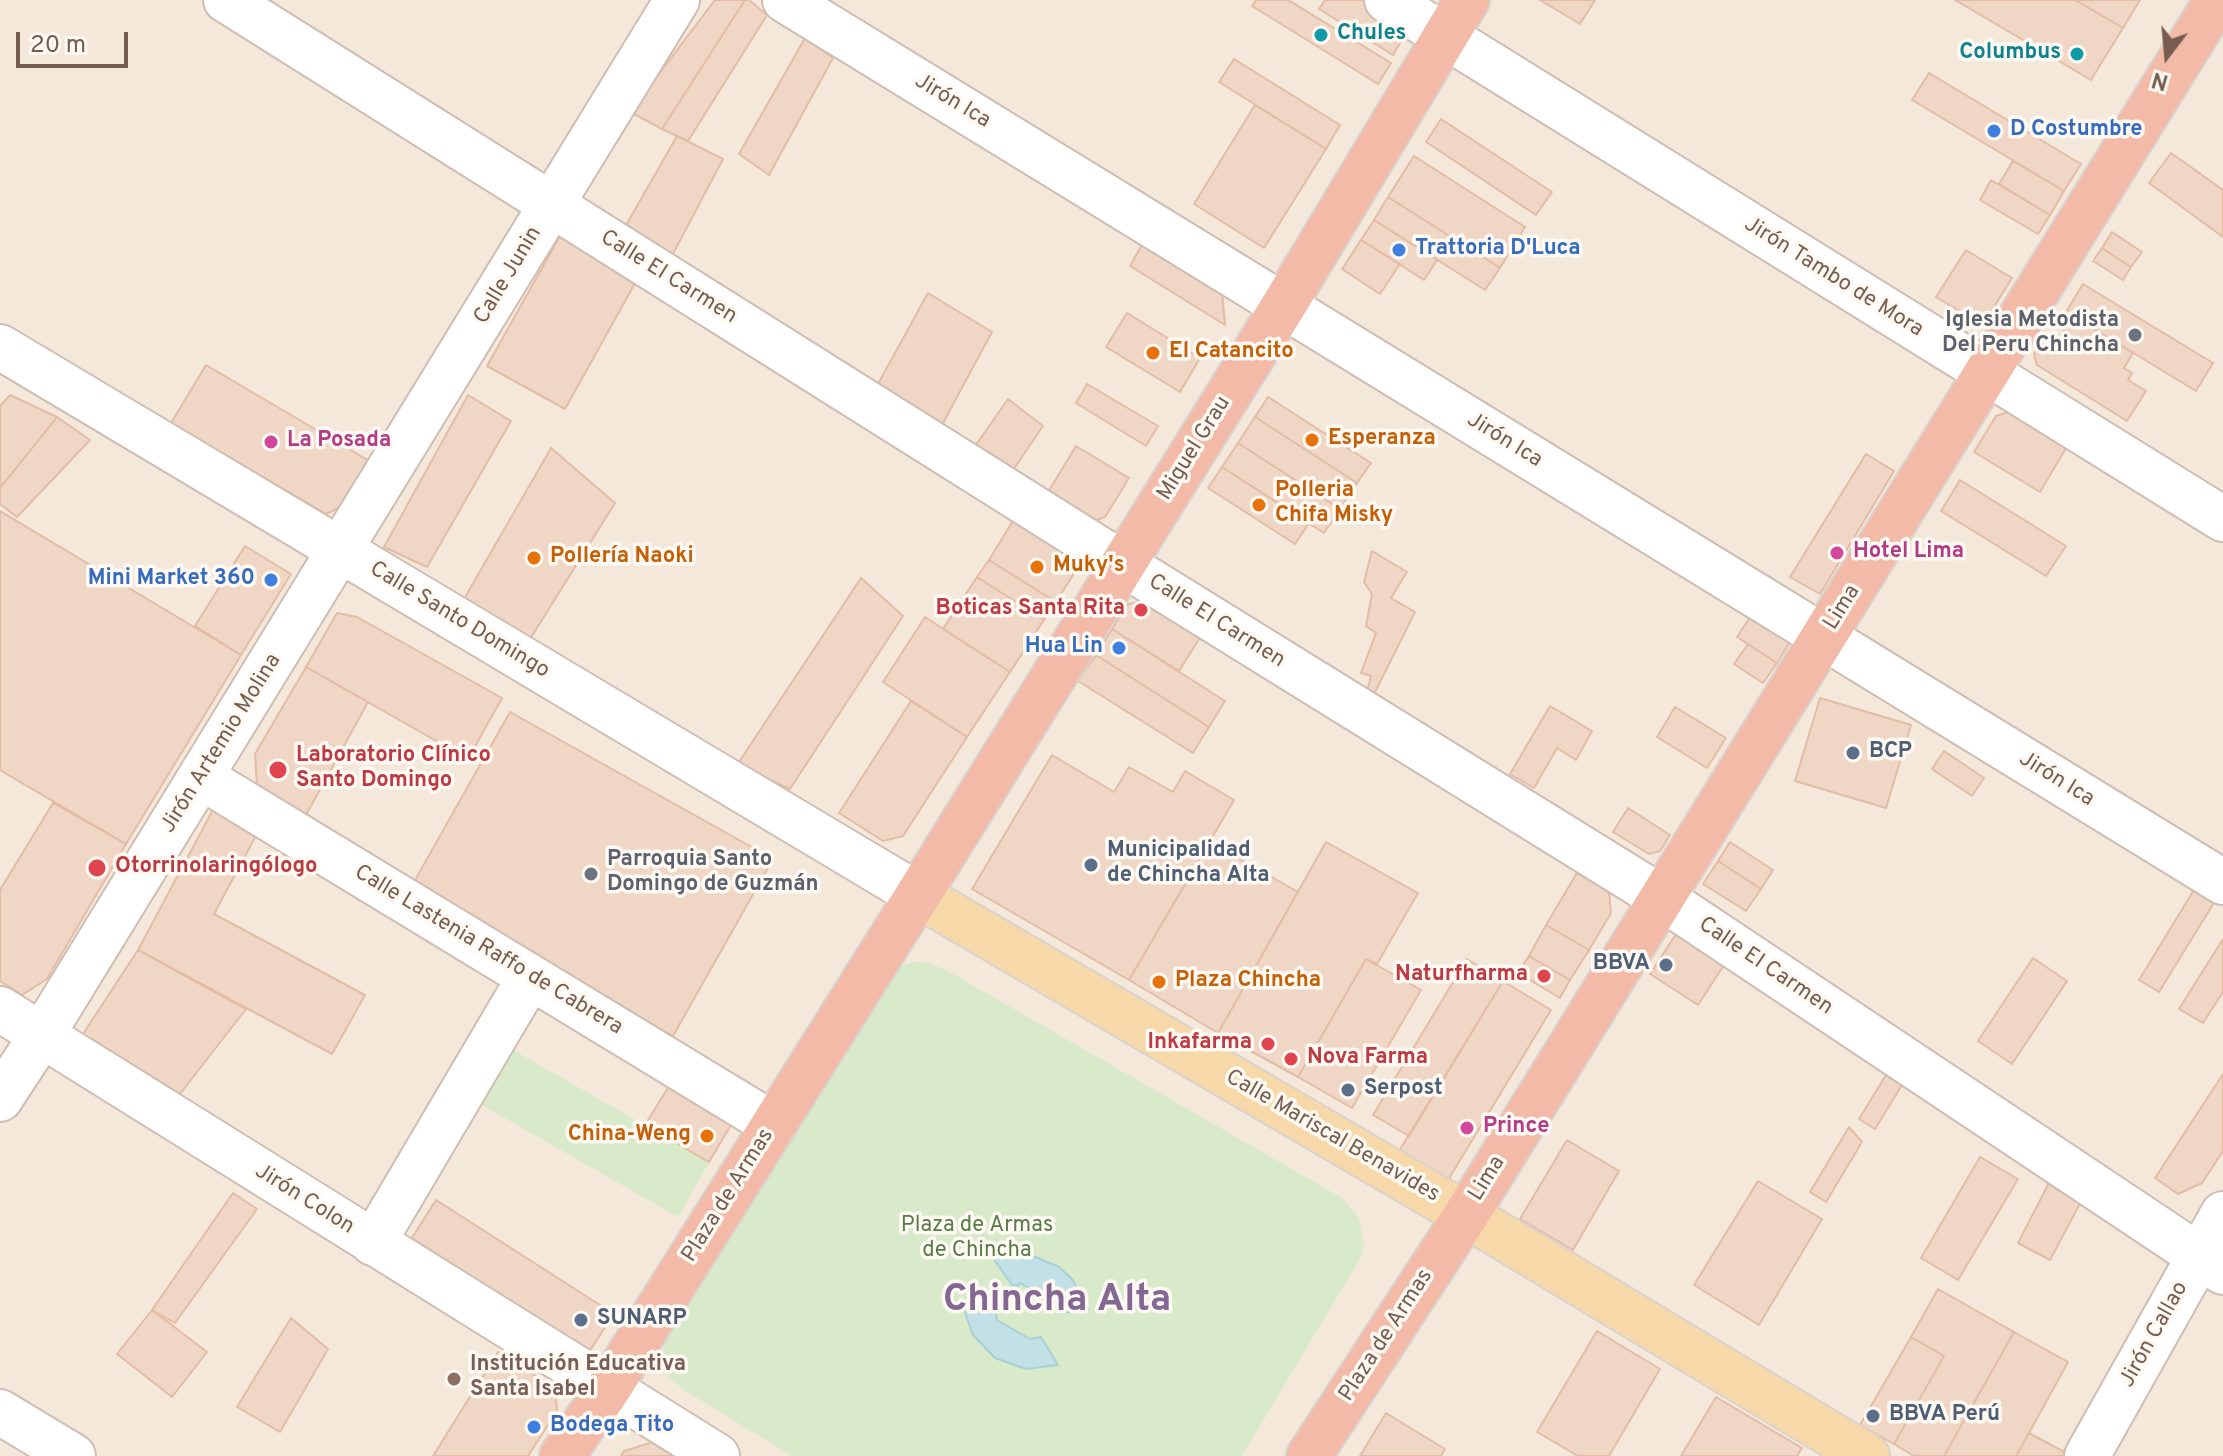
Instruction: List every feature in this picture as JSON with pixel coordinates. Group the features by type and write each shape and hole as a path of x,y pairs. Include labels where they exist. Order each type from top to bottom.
{"highway":[{"name":"Miguel Grau","path":"918,895 1284,305 1467,0"},
{"name":"Lima","path":"1466,1215 2217,0"},
{"name":"Plaza de Armas","path":"562,1456 608,1389 918,895"},
{"name":"Plaza de Armas","path":"1309,1456 1466,1215"}],"main road":[{"name":"Calle Mariscal Benavides","path":"918,895 1466,1215 1867,1456"}],"street":[{"name":"Calle El Carmen","path":"226,0 1123,564 1662,898 2211,1265"},
{"name":"Calle Junin","path":"341,551 677,0"},
{"name":"Jirón Ica","path":"785,0 2223,882"},
{"name":"Jirón Tambo de Mora","path":"1387,0 2223,519"},
{"name":"Calle Santo Domingo","path":"0,347 918,895"},
{"name":"Jirón Artemio Molina","path":"0,1099 341,551"},
{"name":"Calle Lastenia Raffo de Cabrera","path":"201,777 774,1125"},
{"path":"373,1243 530,977"},
{"name":"Jirón Colon","path":"0,1009 608,1389"},
{"name":"Jirón Callao","path":"2087,1456 2211,1265 2223,1214"},
{"path":"608,1389 717,1456"},
{"path":"0,1412 73,1456"}],"shaded area":[{"path":"0,0 2223,0 2223,1456 0,1456"}],"green space":[{"name":"Plaza de Armas de Chincha","path":"913,962 926,962 948,971 1342,1198 1359,1218 1364,1245 1360,1259 1242,1456 792,1456 684,1390 669,1377 662,1354 665,1340 882,978 890,970"},
{"path":"506,1046 709,1162 678,1217 475,1101"}],"water":[{"path":"1026,1253 1059,1267 1072,1279 1089,1310 1059,1313 1056,1303 1020,1283 1018,1286 1012,1285 991,1255"},
{"path":"963,1307 996,1311 997,1320 1030,1339 1041,1337 1058,1365 1026,1369 995,1358 973,1335"}],"building":[{"path":"715,0 745,0 662,129 630,112"},
{"path":"745,0 767,15 688,141 662,129"},
{"name":"Chules","path":"1256,0 1288,0 1391,63 1378,84 1252,6"},
{"path":"1325,0 1375,0 1412,23 1393,55 1319,9"},
{"path":"1540,0 1595,0 1580,24"},
{"name":"Columbus","path":"1955,0 2075,0 2123,28 2091,80"},
{"path":"2075,0 2140,0 2123,28"},
{"path":"805,38 833,58 769,175 739,154"},
{"path":"1234,59 1340,125 1326,149 1219,82"},
{"name":"D Costumbre","path":"1929,73 2081,164 2064,191 1912,100"},
{"path":"1255,105 1326,149 1264,248 1194,204"},
{"path":"1441,119 1552,192 1536,215 1426,142"},
{"path":"677,136 723,159 665,269 617,241"},
{"path":"2171,153 2223,190 2223,237 2149,183"},
{"path":"1414,156 1525,227 1500,268 1388,197"},
{"path":"2013,161 2064,191 2050,215 1999,184"},
{"path":"1991,180 2050,215 2038,234 1980,200"},
{"path":"1388,197 1500,268 1485,290 1374,220"},
{"name":"Trattoria D'Luca","path":"1374,220 1437,260 1424,280 1361,240"},
{"path":"2112,232 2142,252 2131,267 2102,248"},
{"path":"560,236 638,278 565,409 487,366"},
{"path":"1361,240 1400,264 1380,294 1342,269"},
{"path":"1143,243 1222,292 1225,325 1130,266"},
{"path":"2102,248 2131,267 2123,280 2093,261"},
{"path":"1966,250 2012,278 1987,318 1974,320 1936,297"},
{"name":"Iglesia Metodista Del Peru Chincha","path":"2083,284 2213,363 2196,391 2066,312"},
{"path":"928,293 992,332 936,436 873,393"},
{"name":"El Catancito","path":"1127,313 1200,358 1180,392 1106,347"},
{"path":"2073,316 2133,353 2124,368 2132,373 2128,380 2146,391 2127,421 2037,365 2034,354 2045,337 2056,343"},
{"name":"La Posada","path":"206,365 371,462 345,505 326,514 171,423"},
{"path":"1087,384 1158,426 1146,446 1076,403"},
{"path":"10,395 57,417 0,488 0,406"},
{"path":"468,395 511,421 427,567 384,547"},
{"name":"Esperanza","path":"1268,397 1371,463 1357,483 1255,417"},
{"path":"1008,399 1043,426 1009,476 971,452"},
{"path":"2022,408 2072,438 2040,492 1974,452 1996,416"},
{"path":"57,417 90,440 17,517 0,504 0,488"},
{"path":"1255,417 1357,483 1340,509 1238,443"},
{"path":"1238,443 1340,509 1324,533 1222,467"},
{"path":"1076,446 1129,478 1105,517 1089,523 1045,497"},
{"name":"Pollería Naoki","path":"551,448 615,503 522,652 456,613"},
{"path":"1866,454 1894,471 1820,594 1790,577"},
{"name":"Polleria Chifa Misky","path":"1222,467 1309,523 1295,544 1208,488"},
{"path":"1960,480 2066,546 2046,576 1941,511"},
{"path":"0,511 241,655 126,844 0,770"},
{"name":"Muky's","path":"1014,519 1071,553 1073,575 1056,602 989,560"},
{"path":"245,546 291,574 241,655 195,626"},
{"path":"1372,551 1407,572 1391,598 1415,612 1368,706 1348,682 1368,688 1371,676 1361,673 1376,633 1366,626 1372,594 1364,582"},
{"path":"989,560 1056,602 1044,620 977,577"},
{"path":"977,577 1044,620 1010,672 943,629"},
{"path":"861,578 903,616 790,789 737,765"},
{"path":"1149,600 1203,633 1179,671 1112,629 1128,604"},
{"path":"1754,611 1790,642 1777,663 1737,637"},
{"path":"337,613 357,617 502,698 468,759 306,667"},
{"path":"925,617 1010,672 967,737 883,682"},
{"path":"1112,629 1225,701 1209,727 1096,655"},
{"path":"1748,644 1777,663 1763,683 1734,664"},
{"path":"1096,655 1209,727 1193,753 1078,681"},
{"path":"306,667 368,702 306,815 257,787 255,754"},
{"name":"BCP","path":"1820,698 1911,725 1886,808 1795,781"},
{"path":"911,701 967,737 903,836 883,841 839,813"},
{"path":"1550,706 1592,731 1576,760 1557,748 1534,788 1510,774"},
{"path":"1675,707 1726,738 1707,768 1657,737"},
{"name":"Parroquia Santo Domingo de Guzmán","path":"510,712 773,859 673,1036 410,889"},
{"path":"1944,751 1984,778 1972,796 1932,769"},
{"name":"Municipalidad de Chincha Alta","path":"1052,755 1114,792 1129,767 1173,792 1185,771 1234,800 1129,980 972,889"},
{"path":"53,803 126,844 47,979 22,995 0,981 0,890"},
{"path":"215,806 259,830 214,914 365,995 332,1054 138,950"},
{"path":"1628,808 1670,835 1660,851 1649,854 1613,832"},
{"path":"1210,842 1298,892 1218,1033 1129,980"},
{"path":"1326,842 1418,893 1377,964 1366,959 1298,1077 1218,1033"},
{"path":"1730,842 1773,870 1761,889 1718,861"},
{"path":"1718,861 1761,889 1746,911 1703,884"},
{"path":"1577,873 1609,892 1611,913 1589,950 1546,925"},
{"path":"2200,880 2220,893 2159,992 2139,980"},
{"path":"1546,925 1589,950 1570,980 1529,956"},
{"path":"1678,931 1726,962 1698,1005 1650,974"},
{"path":"2223,939 2223,992 2203,1023 2179,1009"},
{"path":"138,950 246,1009 180,1094 83,1034"},
{"name":"Naturfharma","path":"1529,956 1570,980 1560,998 1518,973"},
{"path":"2033,958 2067,981 2012,1064 1978,1041"},
{"path":"1366,959 1421,990 1352,1108 1298,1077"},
{"path":"1467,959 1503,981 1409,1136 1373,1115"},
{"path":"1503,981 1551,1010 1448,1180 1399,1151"},
{"path":"1894,1062 1910,1072 1875,1129 1859,1119"},
{"path":"2223,1074 2223,1151 2202,1183 2178,1194 2155,1178"},
{"path":"669,1086 731,1125 709,1162 645,1125"},
{"path":"1849,1127 1862,1142 1826,1202 1810,1192"},
{"path":"1567,1140 1619,1171 1573,1250 1520,1219"},
{"path":"1980,1157 2018,1179 1958,1280 1921,1258"},
{"path":"2052,1177 2085,1194 2050,1260 2018,1243"},
{"path":"1758,1181 1822,1219 1759,1325 1694,1285"},
{"path":"233,1193 257,1209 175,1323 152,1310"},
{"path":"436,1200 614,1314 589,1352 412,1238"},
{"path":"1938,1289 2014,1332 1944,1456 1914,1456 1894,1444 1944,1356 1911,1337"},
{"path":"152,1310 207,1352 172,1397 117,1354"},
{"path":"291,1318 328,1349 280,1432 237,1407"},
{"path":"1597,1331 1660,1369 1609,1456 1578,1456 1537,1432"},
{"path":"2014,1332 2068,1362 2029,1433 2016,1456 1944,1456"},
{"path":"1911,1337 1944,1356 1894,1444 1860,1425"},
{"path":"498,1352 555,1388 557,1411 528,1456 433,1456"},
{"path":"1716,1397 1802,1448 1797,1456 1681,1456"},
{"path":"1386,1413 1445,1449 1441,1456 1360,1456"},
{"path":"2029,1433 2070,1455 2016,1456"},
{"path":"660,1440 684,1456 621,1456 624,1451"}],"place":[{"name":"Chules","path":"1321,35"},
{"name":"Columbus","path":"2077,54"},
{"name":"D Costumbre","path":"1994,131"},
{"name":"Trattoria D'Luca","path":"1399,250"},
{"name":"Iglesia Metodista Del Peru Chincha","path":"2135,335"},
{"name":"El Catancito","path":"1153,353"},
{"name":"Esperanza","path":"1312,440"},
{"name":"La Posada","path":"271,442"},
{"name":"Polleria Chifa Misky","path":"1259,505"},
{"name":"Hotel Lima","path":"1837,553"},
{"name":"Pollería Naoki","path":"534,558"},
{"name":"Muky's","path":"1037,567"},
{"name":"Mini Market 360","path":"271,580"},
{"name":"Boticas Santa Rita","path":"1141,610"},
{"name":"Hua Lin","path":"1119,648"},
{"name":"BCP","path":"1853,753"},
{"name":"Laboratorio Clínico Santo Domingo","path":"278,770"},
{"name":"Municipalidad de Chincha Alta","path":"1091,865"},
{"name":"Otorrinolaringólogo","path":"97,868"},
{"name":"Parroquia Santo Domingo de Guzmán","path":"591,874"},
{"name":"BBVA","path":"1666,965"},
{"name":"Naturfharma","path":"1544,976"},
{"name":"Plaza Chincha","path":"1159,982"},
{"name":"Inkafarma","path":"1268,1044"},
{"name":"Nova Farma","path":"1291,1059"},
{"name":"Serpost","path":"1348,1090"},
{"name":"Prince","path":"1467,1128"},
{"name":"China-Weng","path":"707,1136"},
{"name":"SUNARP","path":"581,1320"},
{"name":"Institución Educativa Santa Isabel","path":"454,1379"},
{"name":"BBVA Perú","path":"1873,1416"},
{"name":"Bodega Tito","path":"534,1427"}],"district":[{"name":"Chincha Alta","path":"1057,1302"}]}
